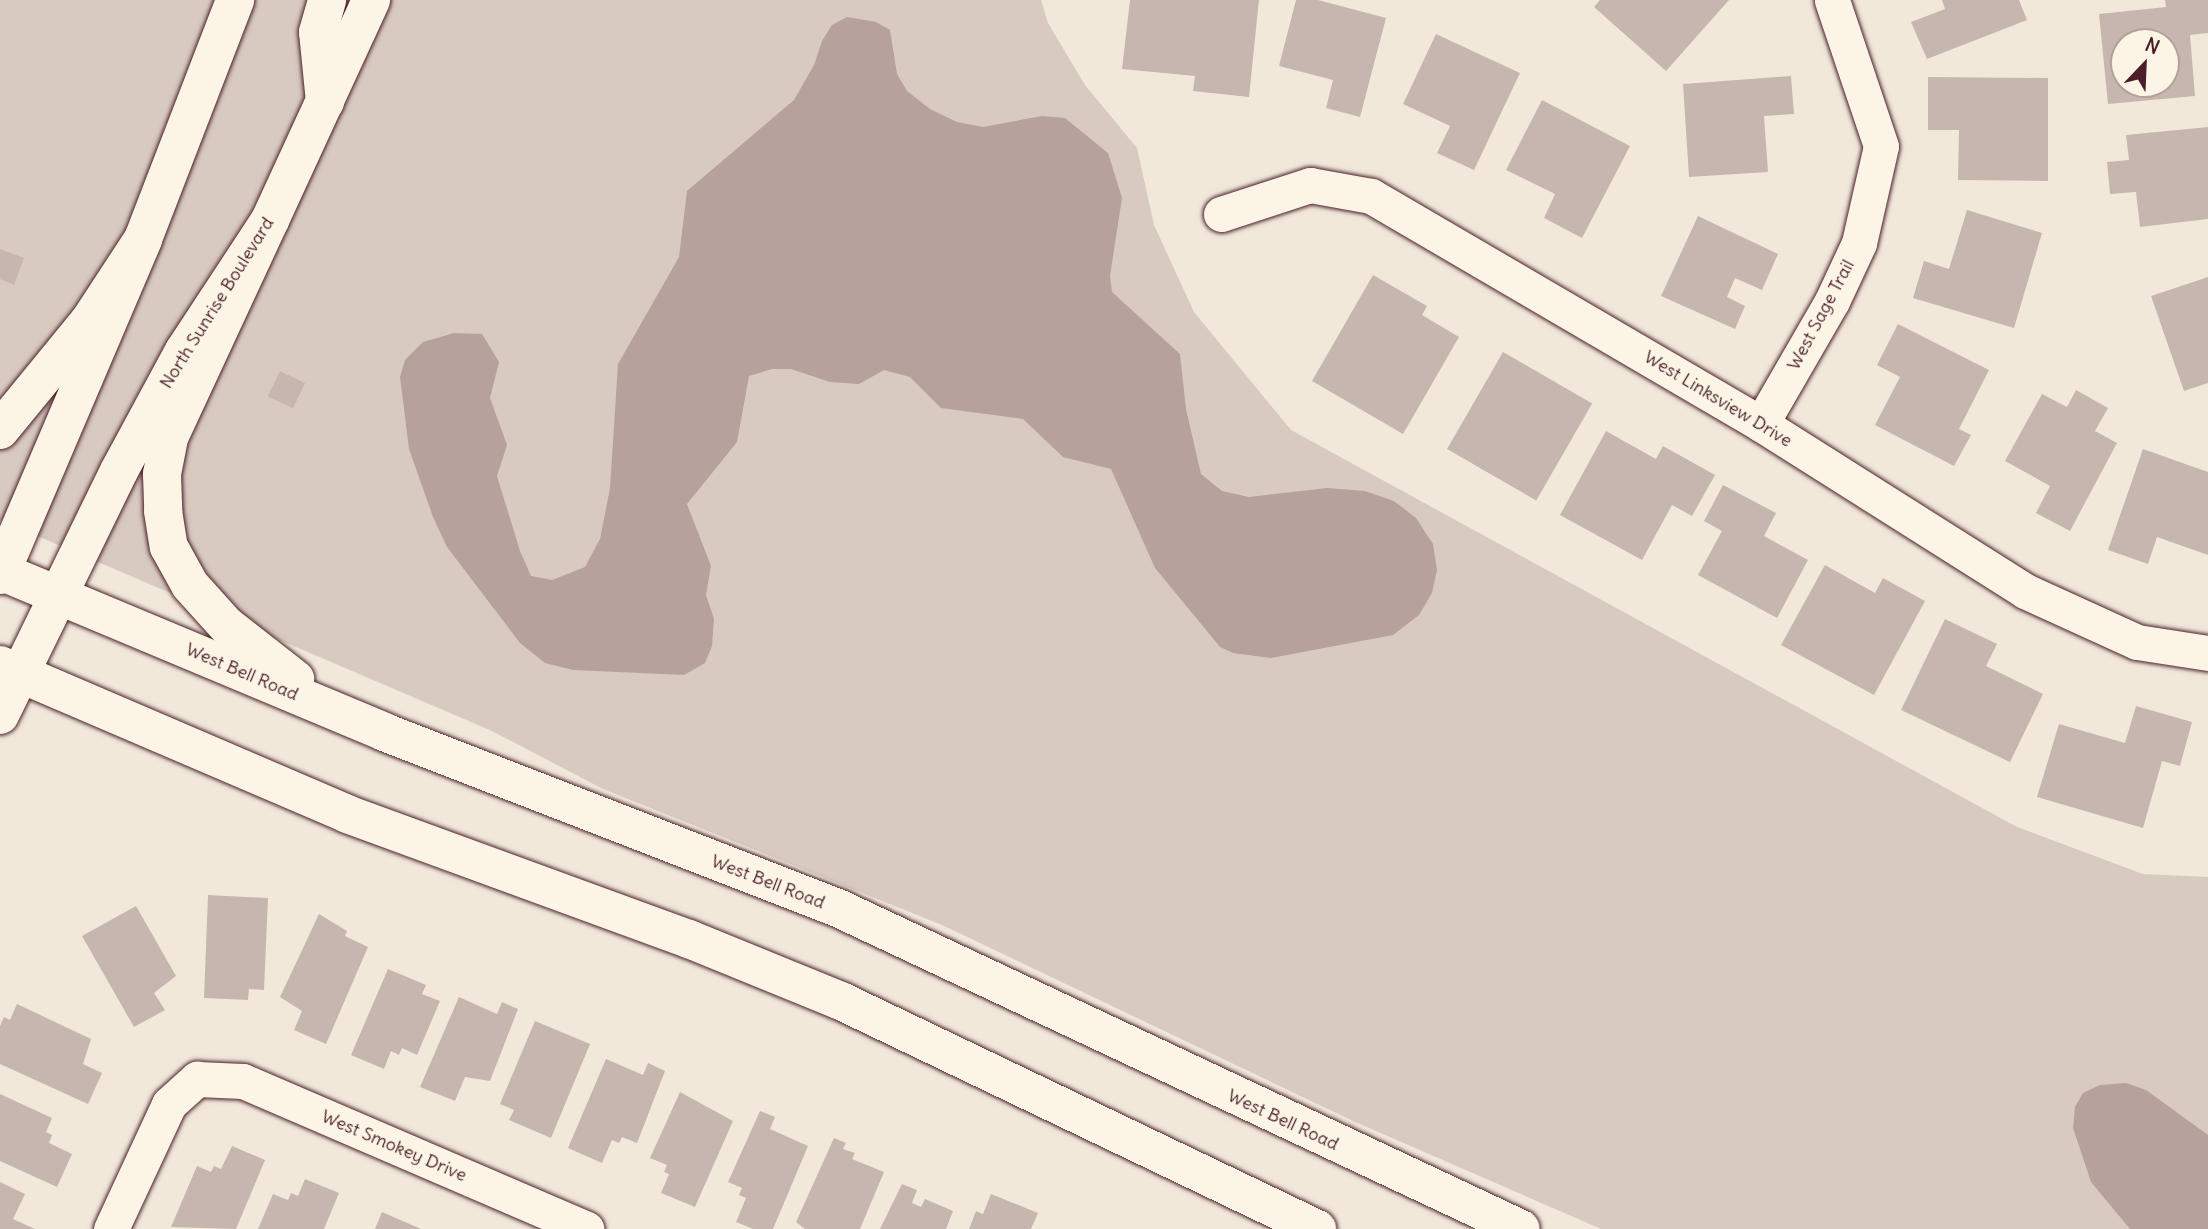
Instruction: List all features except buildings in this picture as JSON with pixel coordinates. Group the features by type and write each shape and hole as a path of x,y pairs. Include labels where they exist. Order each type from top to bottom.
{"main road":[{"path":"1,573 143,239 235,0"},
{"path":"325,107 318,32 327,0"},
{"name":"North Sunrise Boulevard","path":"0,715 10,669 60,594 184,351 270,220 325,107 371,0"},
{"path":"270,220 170,438 162,474 163,511 169,547 191,585 226,625 338,713"},
{"path":"0,430 90,320 143,239"},
{"name":"West Bell Road","path":"1,573 60,594 338,713 840,909 972,968 1260,1110 1521,1229"},
{"path":"10,669 347,814 689,939 841,1001 1317,1229"}],"street":[{"name":"West Sage Trail","path":"1761,424 1832,301 1859,243 1881,146 1832,0"},
{"name":"West Linksview Drive","path":"1221,214 1310,185 1371,196 1761,424 2025,591 2137,642 2208,653"},
{"name":"West Smokey Drive","path":"111,1229 169,1104 197,1079 243,1081 587,1229"}],"shaded area":[{"path":"0,0 1041,0 1048,23 1085,85 1137,148 1154,225 1194,312 1291,430 2017,827 2143,874 2208,877 2208,1229 1601,1229 1353,1121 942,925 603,789 492,731 0,520"},
{"path":"847,17 876,22 890,30 897,74 907,91 930,109 957,122 983,127 1042,116 1065,118 1108,153 1122,198 1110,276 1112,292 1180,354 1186,409 1201,474 1222,491 1249,497 1327,488 1365,491 1394,501 1416,518 1433,544 1437,570 1432,593 1419,615 1393,635 1271,658 1233,653 1220,647 1155,568 1111,469 1063,457 1023,419 941,408 910,377 884,370 859,384 830,382 791,369 772,369 749,376 737,442 687,504 711,566 706,595 714,619 712,646 705,663 684,675 573,670 545,663 520,643 447,547 433,517 409,449 400,377 405,360 423,342 454,333 482,334 499,362 490,398 507,445 497,476 520,551 531,576 552,580 585,567 600,539 610,488 618,364 679,257 687,191 794,100 832,25"},
{"path":"2126,1083 2146,1090 2208,1135 2208,1229 2130,1229 2091,1182 2073,1128 2075,1107 2083,1093 2100,1085"}]}
